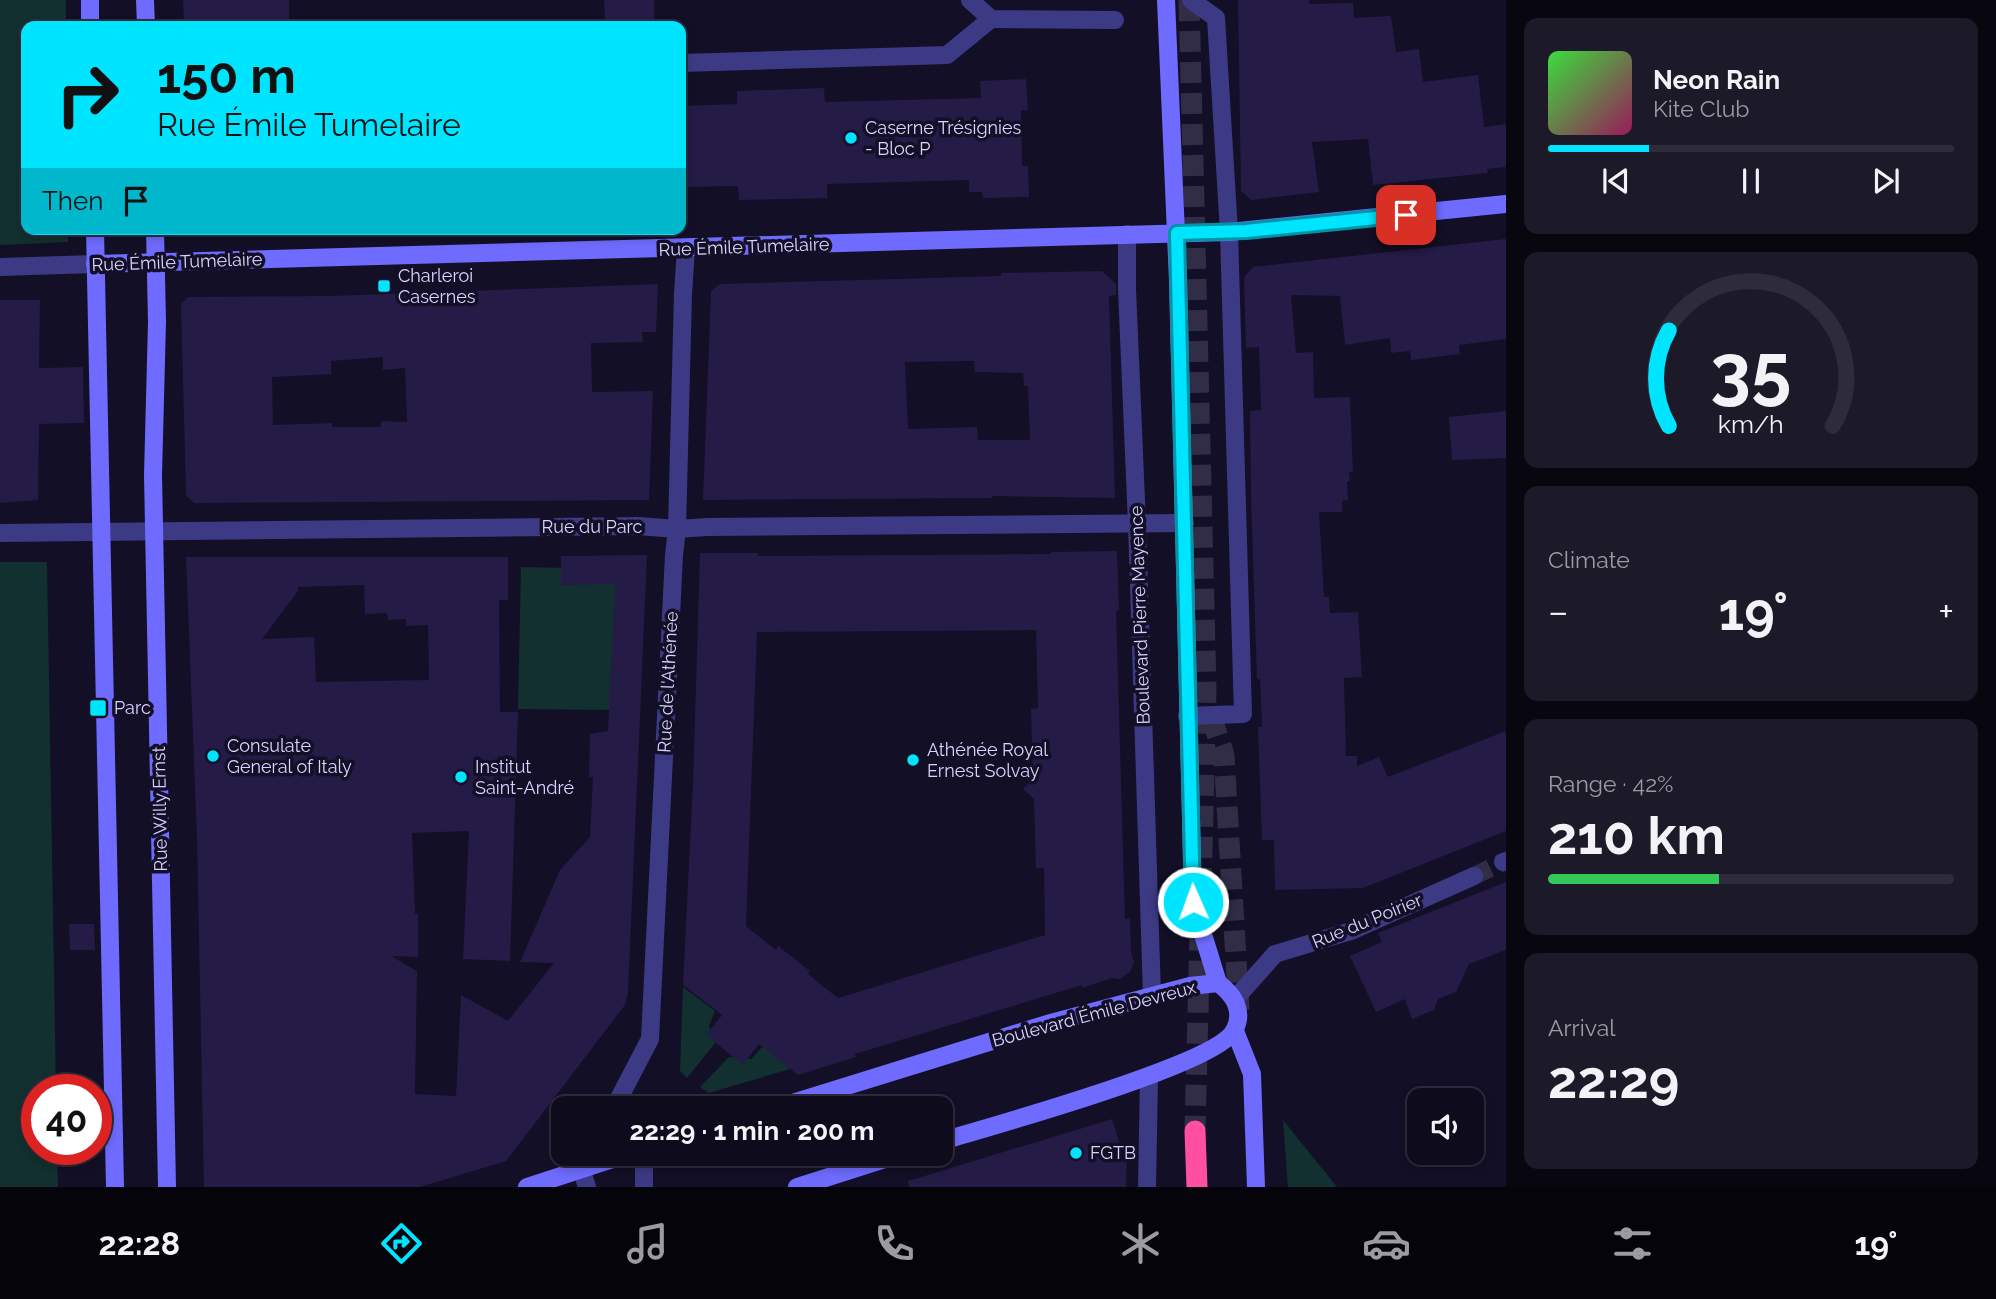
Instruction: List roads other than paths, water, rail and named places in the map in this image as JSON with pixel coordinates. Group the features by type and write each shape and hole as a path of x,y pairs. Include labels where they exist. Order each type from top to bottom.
{"highway":[{"path":"1195,1131 1197,1187"}],"street":[{"path":"90,0 90,21"},
{"path":"145,0 146,21"},
{"path":"970,0 991,19"},
{"path":"1166,0 1177,233 1193,902 1218,983"},
{"path":"1187,716 1243,714 1229,232 1216,18 1191,0"},
{"path":"686,63 947,55 991,19 1115,20"},
{"name":"Rue Émile Tumelaire","path":"0,267 1229,232 1506,204"},
{"name":"Boulevard Pierre Mayence","path":"1128,234 1127,289 1152,996"},
{"path":"95,235 115,1187"},
{"name":"Rue Willy Ernst","path":"155,235 154,531 167,1187"},
{"name":"Rue de l'Athénée","path":"620,1096 650,1039 677,529 682,293 686,249"},
{"name":"Rue du Parc","path":"0,533 1185,523"},
{"name":"Rue du Poirier","path":"1235,999 1275,954 1351,931 1474,876"},
{"name":"Boulevard Émile Devreux","path":"815,1096 1047,1024 1190,986 1218,983 1231,992 1235,999"},
{"path":"1235,999 1238,1015 1235,1031 1252,1074 1256,1187"},
{"path":"953,1139 1149,1077 1214,1048 1235,1031"},
{"path":"1147,1187 1149,1077"},
{"path":"527,1187 585,1179 608,1166"},
{"path":"644,1166 644,1187"},
{"path":"797,1187 863,1166"}],"tunnel":[{"path":"1189,0 1206,690 1195,1131"},
{"path":"1211,716 1224,755 1239,1010"},
{"path":"1474,876 1503,862"}],"place":[{"name":"Caserne Trésignies - Bloc P","path":"851,138"},
{"name":"Charleroi Casernes","path":"384,286"},
{"name":"Parc","path":"98,708"},
{"name":"Consulate General of Italy","path":"213,756"},
{"name":"Athénée Royal Ernest Solvay","path":"913,760"},
{"name":"Institut Saint-André","path":"461,777"},
{"name":"FGTB","path":"1076,1153"}]}
